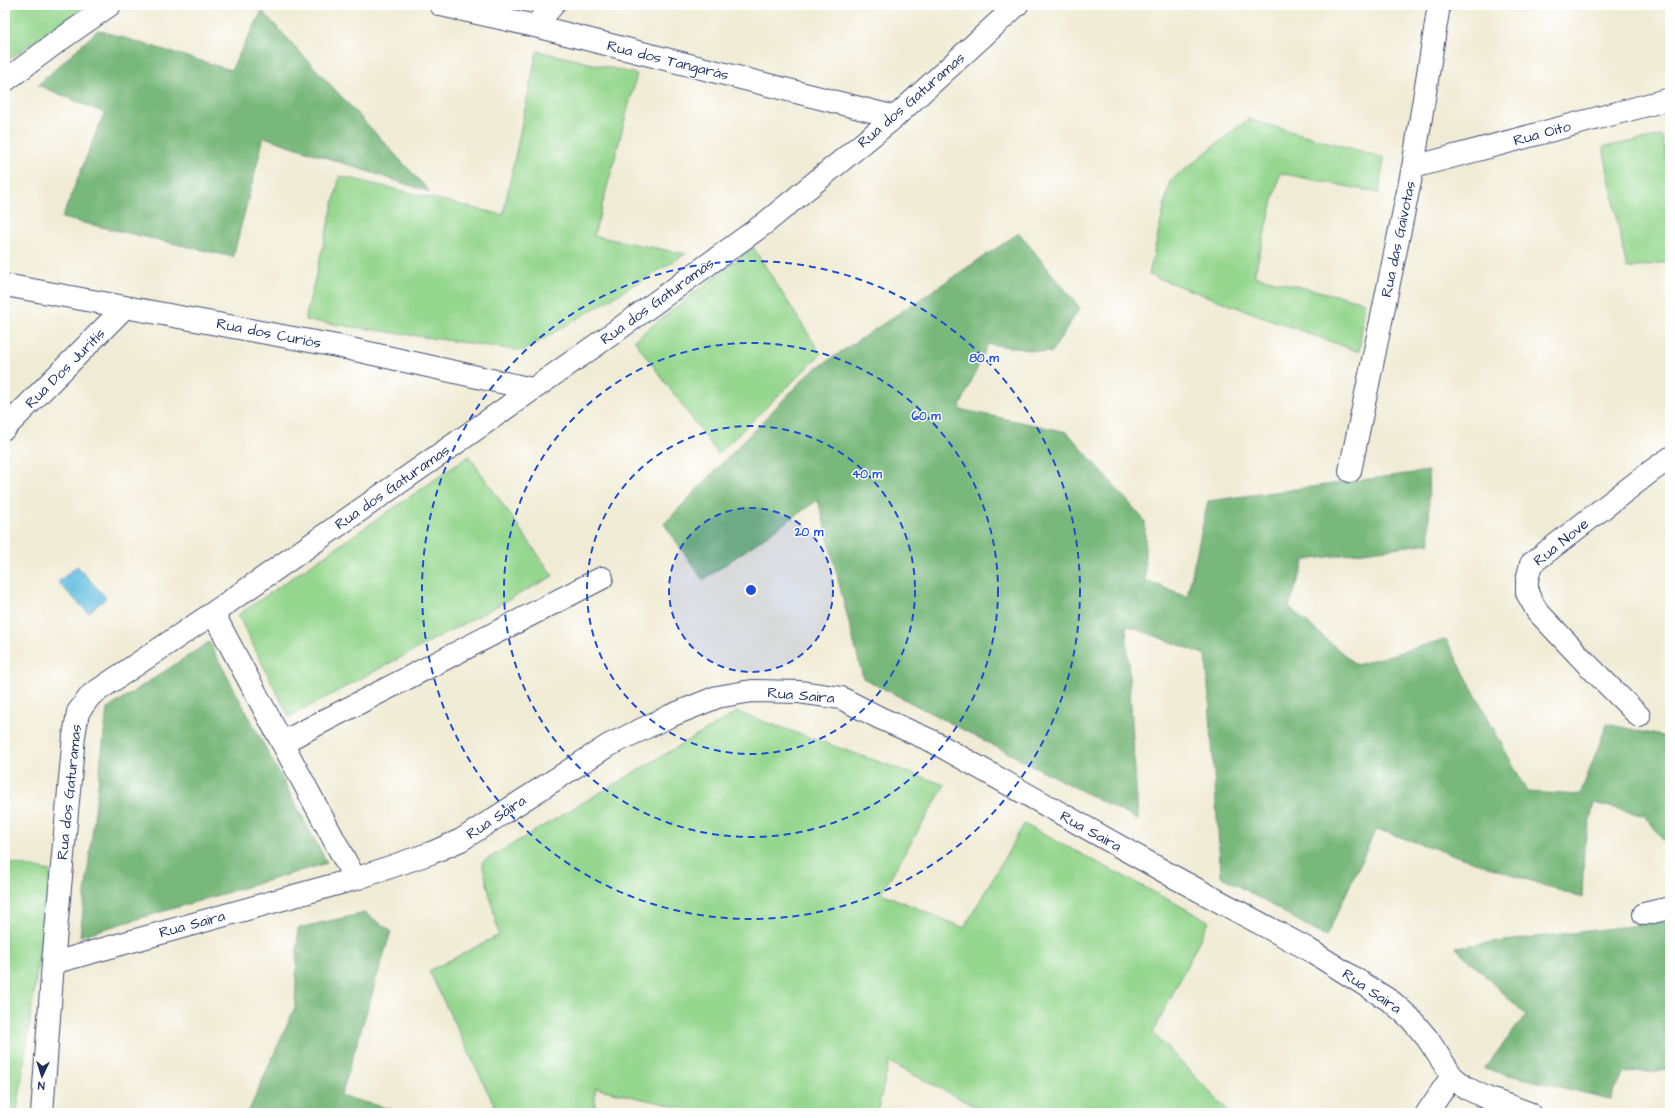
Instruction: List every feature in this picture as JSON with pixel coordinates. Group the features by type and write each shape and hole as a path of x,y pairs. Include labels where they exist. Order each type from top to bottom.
{"street":[{"path":"5,81 110,5"},
{"name":"Rua dos Tangarás","path":"441,5 535,26 895,117"},
{"path":"535,26 553,5"},
{"name":"Rua dos Gaturamas","path":"42,1113 53,962 73,744 78,712 91,695 213,613 609,336 764,224 895,117 1016,5"},
{"name":"Rua das Gaivotas","path":"1350,471 1413,167 1438,5"},
{"name":"Rua Oito","path":"1413,167 1670,99"},
{"name":"Rua dos Curiós","path":"5,285 337,346 532,389"},
{"name":"Rua Dos Juritis","path":"5,428 125,307"},
{"name":"Rua Nove","path":"1639,716 1587,664 1537,610 1527,593 1527,580 1531,564 1670,458"},
{"path":"283,742 602,578"},
{"path":"213,613 355,879"},
{"name":"Rua Saira","path":"53,962 355,879 431,854 461,840 609,745 670,716 717,697 760,691 799,692 841,698 880,718 932,741 1174,877 1306,948 1392,1002 1410,1018 1427,1038 1452,1076 1466,1088 1487,1098 1530,1113"},
{"path":"1644,914 1670,908"},
{"path":"1428,1113 1452,1076"}],"green space":[{"path":"5,5 87,5 5,62"},
{"path":"262,11 430,192 264,137 233,257 62,218 104,113 38,85 98,30 231,70"},
{"path":"537,51 637,74 594,236 686,254 523,351 305,320 340,176 503,215"},
{"path":"1248,119 1384,158 1379,193 1280,173 1254,276 1365,302 1359,352 1149,275 1170,181"},
{"path":"1662,136 1670,176 1670,261 1627,269 1603,147"},
{"path":"1019,233 1080,308 1051,353 988,344 959,409 1067,432 1145,521 1145,580 1187,597 1208,501 1428,471 1430,543 1305,560 1289,607 1356,665 1446,639 1527,792 1580,795 1607,724 1670,738 1670,849 1645,816 1594,803 1584,847 1582,898 1376,829 1326,937 1221,876 1206,655 1126,625 1138,820 863,678 818,500 703,580 664,524 808,374"},
{"path":"753,247 821,354 718,454 634,340"},
{"path":"469,456 553,576 289,717 238,615"},
{"path":"209,642 327,863 80,936 107,709"},
{"path":"737,712 945,785 881,893 964,928 1024,824 1209,921 1153,1033 1230,1113 984,1113 982,1110 889,1062 877,1113 704,1113 595,1088 595,1113 498,1113 429,971 499,935 482,862"},
{"path":"5,862 51,871 17,1113 5,1113"},
{"path":"365,913 391,931 341,1096 407,1113 248,1113 295,1007 298,928"},
{"path":"1670,921 1670,1070 1624,1073 1610,1099 1484,1069 1526,1015 1455,947"}],"water":[{"path":"77,566 106,598 88,613 58,582"}]}
